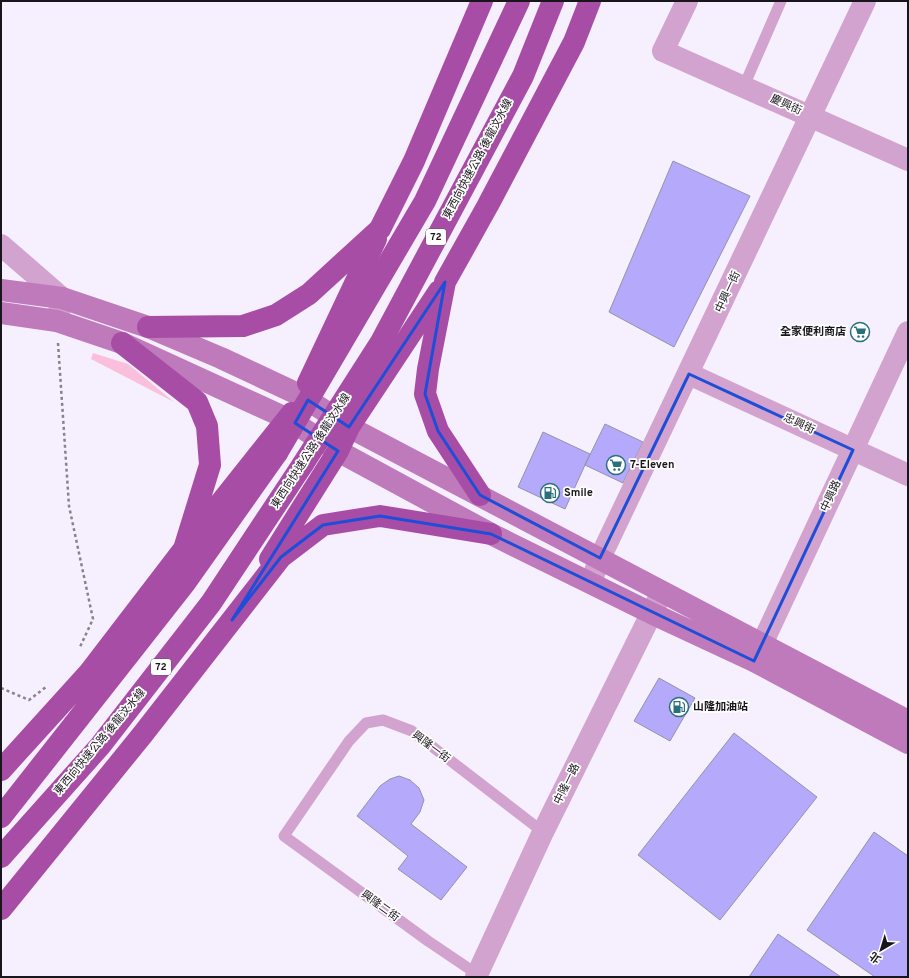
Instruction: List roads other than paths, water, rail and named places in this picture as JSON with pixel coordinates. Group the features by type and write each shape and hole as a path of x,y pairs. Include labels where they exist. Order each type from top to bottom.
{"highway":[{"path":"1,770 89,673 184,549 288,419 302,396 380,228 414,160 482,1"},
{"name":"72","path":"1,817 185,583 278,454 425,201 518,1"},
{"name":"東西向快速公路 後龍汶水線","path":"1,857 100,746 211,603 382,342 522,76 553,1"},
{"path":"232,620 338,451 349,427 445,282 488,205 574,42 590,1"},
{"path":"148,327 243,326 276,315 309,294 380,228"},
{"path":"445,282 428,369 425,394 438,431 480,495"},
{"path":"122,343 197,402 207,426 210,465 184,549"},
{"path":"1,909 143,734 281,557 322,525 380,516 491,534"}],"main road":[{"path":"1,290 62,298 148,327 221,358 302,396 349,427 662,592 758,654 908,743"},
{"path":"1,313 57,321 122,343 288,419 338,451 491,534 591,582 651,613 758,654 908,721"}],"street":[{"name":"慶興街","path":"687,1 664,51 908,160"},
{"name":"中興一街","path":"591,582 600,558 689,374 865,1"},
{"path":"1,245 62,298 57,321"},
{"name":"中興路","path":"758,654 908,332"},
{"name":"忠興街","path":"689,374 908,475"},
{"name":"中隆一路","path":"476,976 543,832 662,592"}],"lane":[{"path":"744,86 781,1"},
{"name":"興隆一街","path":"284,836 349,741 366,723 383,720 412,731 543,832"},
{"name":"興隆二街","path":"284,836 476,976"}],"place":[{"name":"全家便利商店","path":"860,332"},
{"name":"7-Eleven","path":"616,465"},
{"name":"Smile","path":"550,493"},
{"name":"山隆加油站","path":"679,707"}]}
